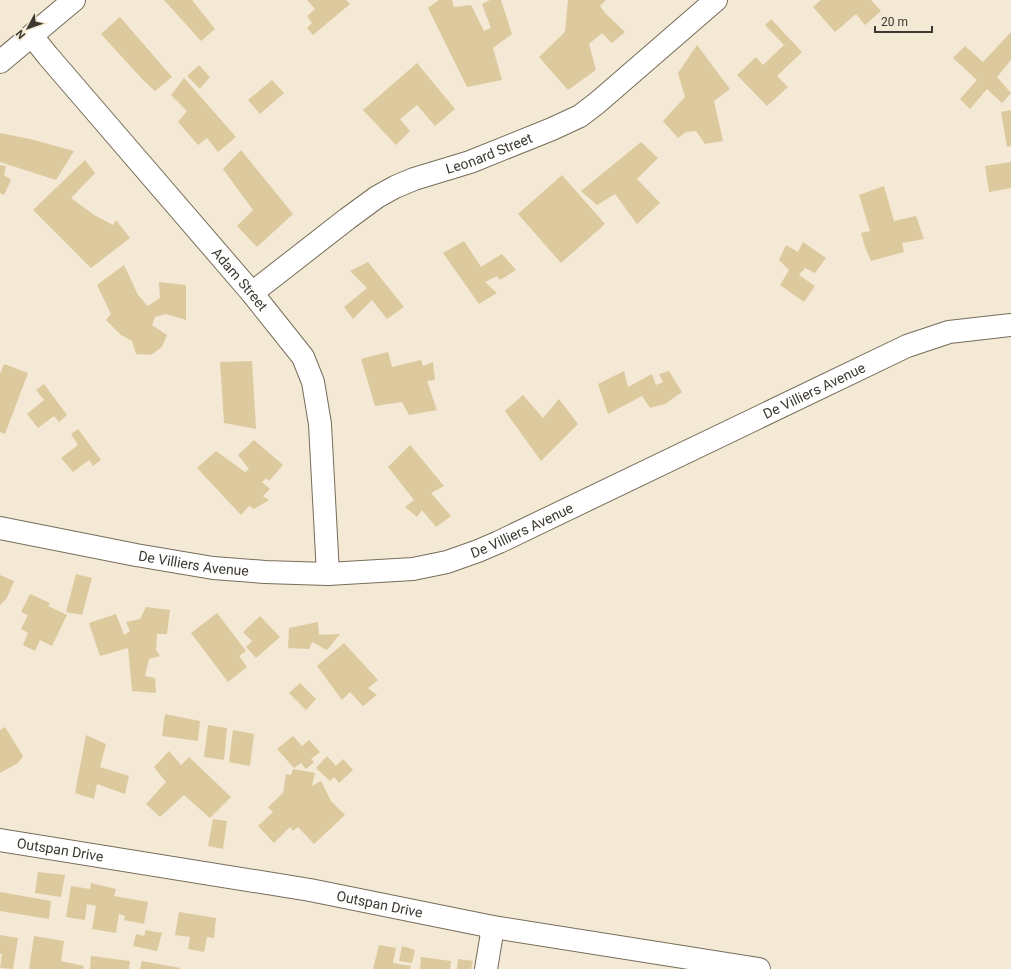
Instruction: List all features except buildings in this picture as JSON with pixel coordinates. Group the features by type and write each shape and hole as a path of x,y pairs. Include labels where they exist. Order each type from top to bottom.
{"street":[{"path":"0,62 74,0"},
{"name":"Leonard Street","path":"252,293 376,197 414,179 470,162 558,127 580,116 603,98 716,0"},
{"name":"Adam Street","path":"32,36 252,293 303,357 313,382 320,424 328,574"},
{"name":"De Villiers Avenue","path":"0,528 213,568 265,572 328,574 413,569 447,562 478,552 907,346 949,332 1011,325"},
{"name":"Outspan Drive","path":"0,840 310,890 494,927 759,969"},
{"path":"486,969 494,927"}]}
